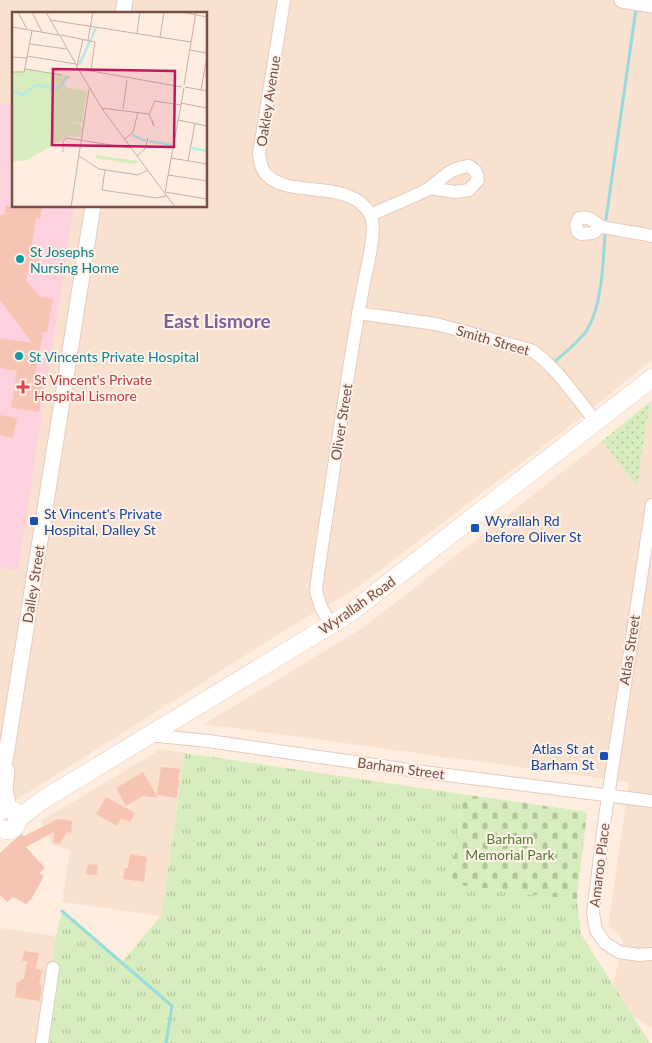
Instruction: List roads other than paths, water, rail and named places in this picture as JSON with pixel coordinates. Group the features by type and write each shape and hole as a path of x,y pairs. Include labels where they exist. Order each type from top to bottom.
{"main road":[{"name":"Wyrallah Road","path":"6,820 41,801 350,613 652,378"}],"street":[{"name":"Oakley Avenue","path":"284,0 259,154 262,167 266,175 280,184 336,192 350,197 360,203 370,215"},
{"path":"622,0 652,5"},
{"path":"370,215 429,188"},
{"name":"Dalley Street","path":"6,820 6,719 93,208"},
{"name":"Oliver Street","path":"331,625 321,607 316,591 358,313 370,249 372,222 370,215"},
{"path":"601,227 652,236"},
{"name":"Smith Street","path":"358,313 436,324 531,350 554,369 596,422"},
{"name":"Atlas Street","path":"608,795 652,506"},
{"name":"Barham Street","path":"149,735 208,741 430,773 652,801"},
{"name":"Dalley Street","path":"0,782 6,754"},
{"name":"Amaroo Place","path":"608,795 592,913 596,930 606,943 619,952 639,955 652,954"},
{"path":"42,1043 53,968"}],"waterway":[{"path":"606,219 636,9"},
{"path":"553,363 580,339 592,320 601,284 605,235"},
{"path":"62,911 172,1006 166,1043"}],"place":[{"name":"St Josephs Nursing Home","path":"20,259"},
{"name":"St Vincents Private Hospital","path":"19,356"},
{"name":"St Vincent's Private Hospital Lismore","path":"23,387"},
{"name":"St Vincent's Private Hospital, Dalley St","path":"34,521"},
{"name":"Wyrallah Rd before Oliver St","path":"475,528"},
{"name":"Atlas St at Barham St","path":"604,756"}],"district":[{"name":"East Lismore","path":"217,320"}],"park label":[{"name":"Barham Memorial Park","path":"510,846"}]}
